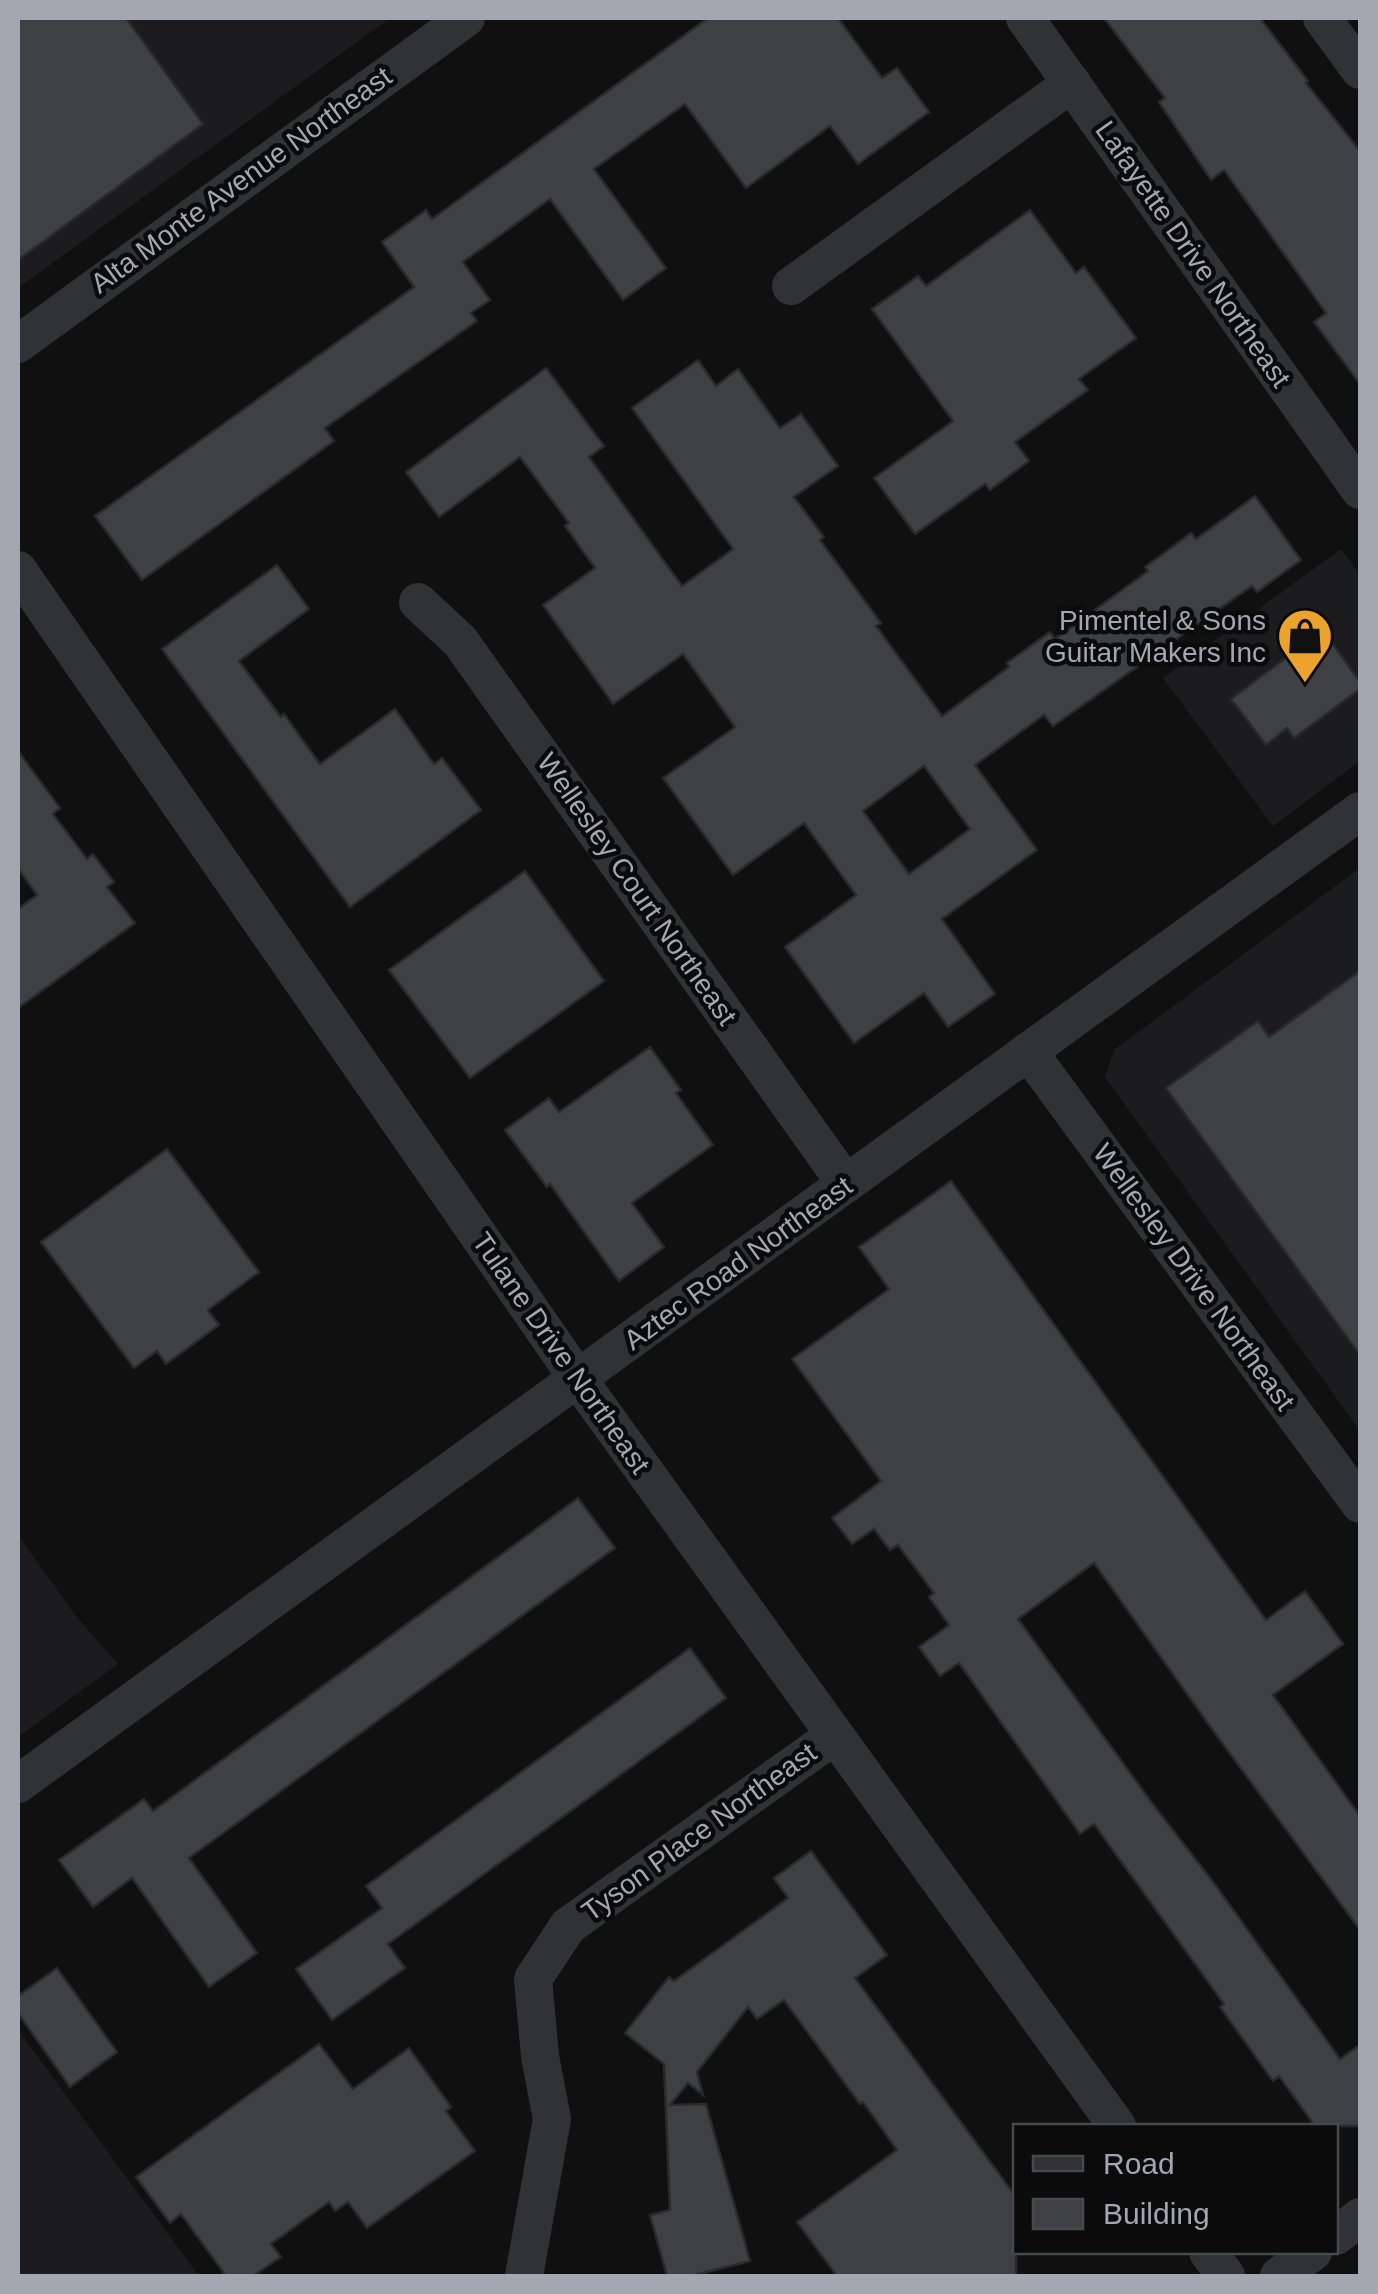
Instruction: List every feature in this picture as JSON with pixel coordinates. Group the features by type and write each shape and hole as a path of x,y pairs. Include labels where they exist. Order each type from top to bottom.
{"street":[{"name":"Alta Monte Avenue Northeast","path":"18,344 466,18"},
{"name":"Lafayette Drive Northeast","path":"1024,18 1360,490"},
{"path":"1322,18 1360,70"},
{"path":"790,286 1072,83"},
{"name":"Tulane Drive Northeast","path":"18,570 578,1379 1116,2124"},
{"name":"Wellesley Court Northeast","path":"418,602 460,641 846,1184"},
{"name":"Aztec Road Northeast","path":"18,1784 1360,811"},
{"name":"Wellesley Drive Northeast","path":"1028,1051 1360,1504"},
{"name":"Tyson Place Northeast","path":"524,2276 552,2120 540,2056 533,1979 568,1926 834,1736"},
{"path":"1338,2234 1360,2218"},
{"path":"1210,2254 1226,2276"},
{"path":"1279,2276 1311,2254"}],"shaded area":[{"path":"18,18 390,18 18,288"},
{"path":"1341,549 1360,574 1360,761 1273,826 1163,678"},
{"path":"1360,868 1360,1431 1105,1077 1114,1050"},
{"path":"18,1535 76,1616 118,1664 18,1737"},
{"path":"18,2030 199,2276 18,2276"}],"building":[{"path":"18,18 126,18 203,124 18,260"},
{"path":"708,18 838,18 882,78 897,68 929,112 858,164 830,126 746,188 685,104 594,169 666,268 623,300 550,199 463,262 490,300 471,313 477,321 325,428 334,441 142,580 95,516 414,287 382,242 426,210 432,219"},
{"path":"1104,18 1260,18 1360,151 1360,384 1314,322 1326,313 1224,170 1211,180 1159,102 1165,98"},
{"path":"1030,210 1076,273 1084,267 1136,338 1079,379 1088,390 1015,442 1029,461 990,490 985,484 915,534 874,478 953,421 872,309 918,276 926,286"},
{"path":"698,360 716,386 738,369 780,428 801,414 838,466 794,497 824,537 820,540 881,623 876,626 942,716 1050,632 1055,639 1148,571 1145,567 1191,533 1196,539 1255,496 1301,560 1257,592 1252,586 1053,726 1044,715 975,765 1037,850 942,919 995,994 948,1027 924,993 854,1043 785,947 856,895 804,823 733,875 663,778 735,727 683,654 613,704 543,605 595,568 565,526 569,523 520,457 439,517 406,472 546,368 604,446 589,457 682,586 733,549 632,408","holes":["924,766 970,829 909,874 863,811"]},
{"path":"277,565 309,609 239,661 320,764 395,709 434,764 442,758 481,810 350,907 162,649"},
{"name":"Pimentel & Sons Guitar Makers Inc","path":"1323,630 1360,682 1360,689 1294,738 1287,728 1266,745 1231,699"},
{"path":"18,751 60,808 53,814 87,859 93,854 114,882 107,887 135,923 18,1008 18,909 37,895 18,868"},
{"path":"525,871 604,981 470,1078 389,970"},
{"path":"1360,971 1360,1355 1166,1088 1258,1021 1269,1037"},
{"path":"650,1047 681,1090 676,1093 713,1145 632,1203 664,1247 619,1281 550,1184 547,1187 505,1130 549,1098 559,1112"},
{"path":"167,1149 259,1272 208,1310 219,1325 166,1364 157,1351 134,1368 41,1242"},
{"path":"951,1181 1266,1620 1305,1591 1343,1644 1273,1695 1360,1816 1360,1930 1094,1563 1018,1619 1340,2059 1360,2045 1360,2126 1314,2124 1279,2076 1273,2081 1220,2007 1224,2004 1094,1824 1080,1834 959,1663 940,1676 919,1647 949,1625 929,1597 934,1593 898,1545 890,1550 874,1529 852,1544 832,1518 881,1481 792,1359 889,1289 859,1247"},
{"path":"578,1498 615,1548 189,1858 257,1953 209,1987 132,1878 93,1907 59,1860 144,1799 153,1811"},
{"path":"690,1648 726,1698 388,1944 405,1968 332,2020 296,1969 382,1908 366,1886"},
{"path":"811,1851 887,1955 855,1978 1013,2193 1016,2276 837,2276 797,2222 897,2150 784,2000 757,2019 748,2007 697,2072 703,2095 688,2083 670,2105 706,2104 750,2261 691,2276 667,2276 650,2215 670,2210 664,2064 625,2033 669,1977 674,1981 788,1898 774,1878"},
{"path":"57,1968 117,2052 70,2087 18,2013 18,1996"},
{"path":"319,2044 353,2089 409,2048 451,2107 446,2111 475,2151 367,2228 348,2202 335,2211 329,2202 271,2244 281,2257 253,2276 226,2276 181,2214 170,2223 136,2177"}],"place":[{"name":"Pimentel & Sons Guitar Makers Inc","path":"1305,685"}]}
